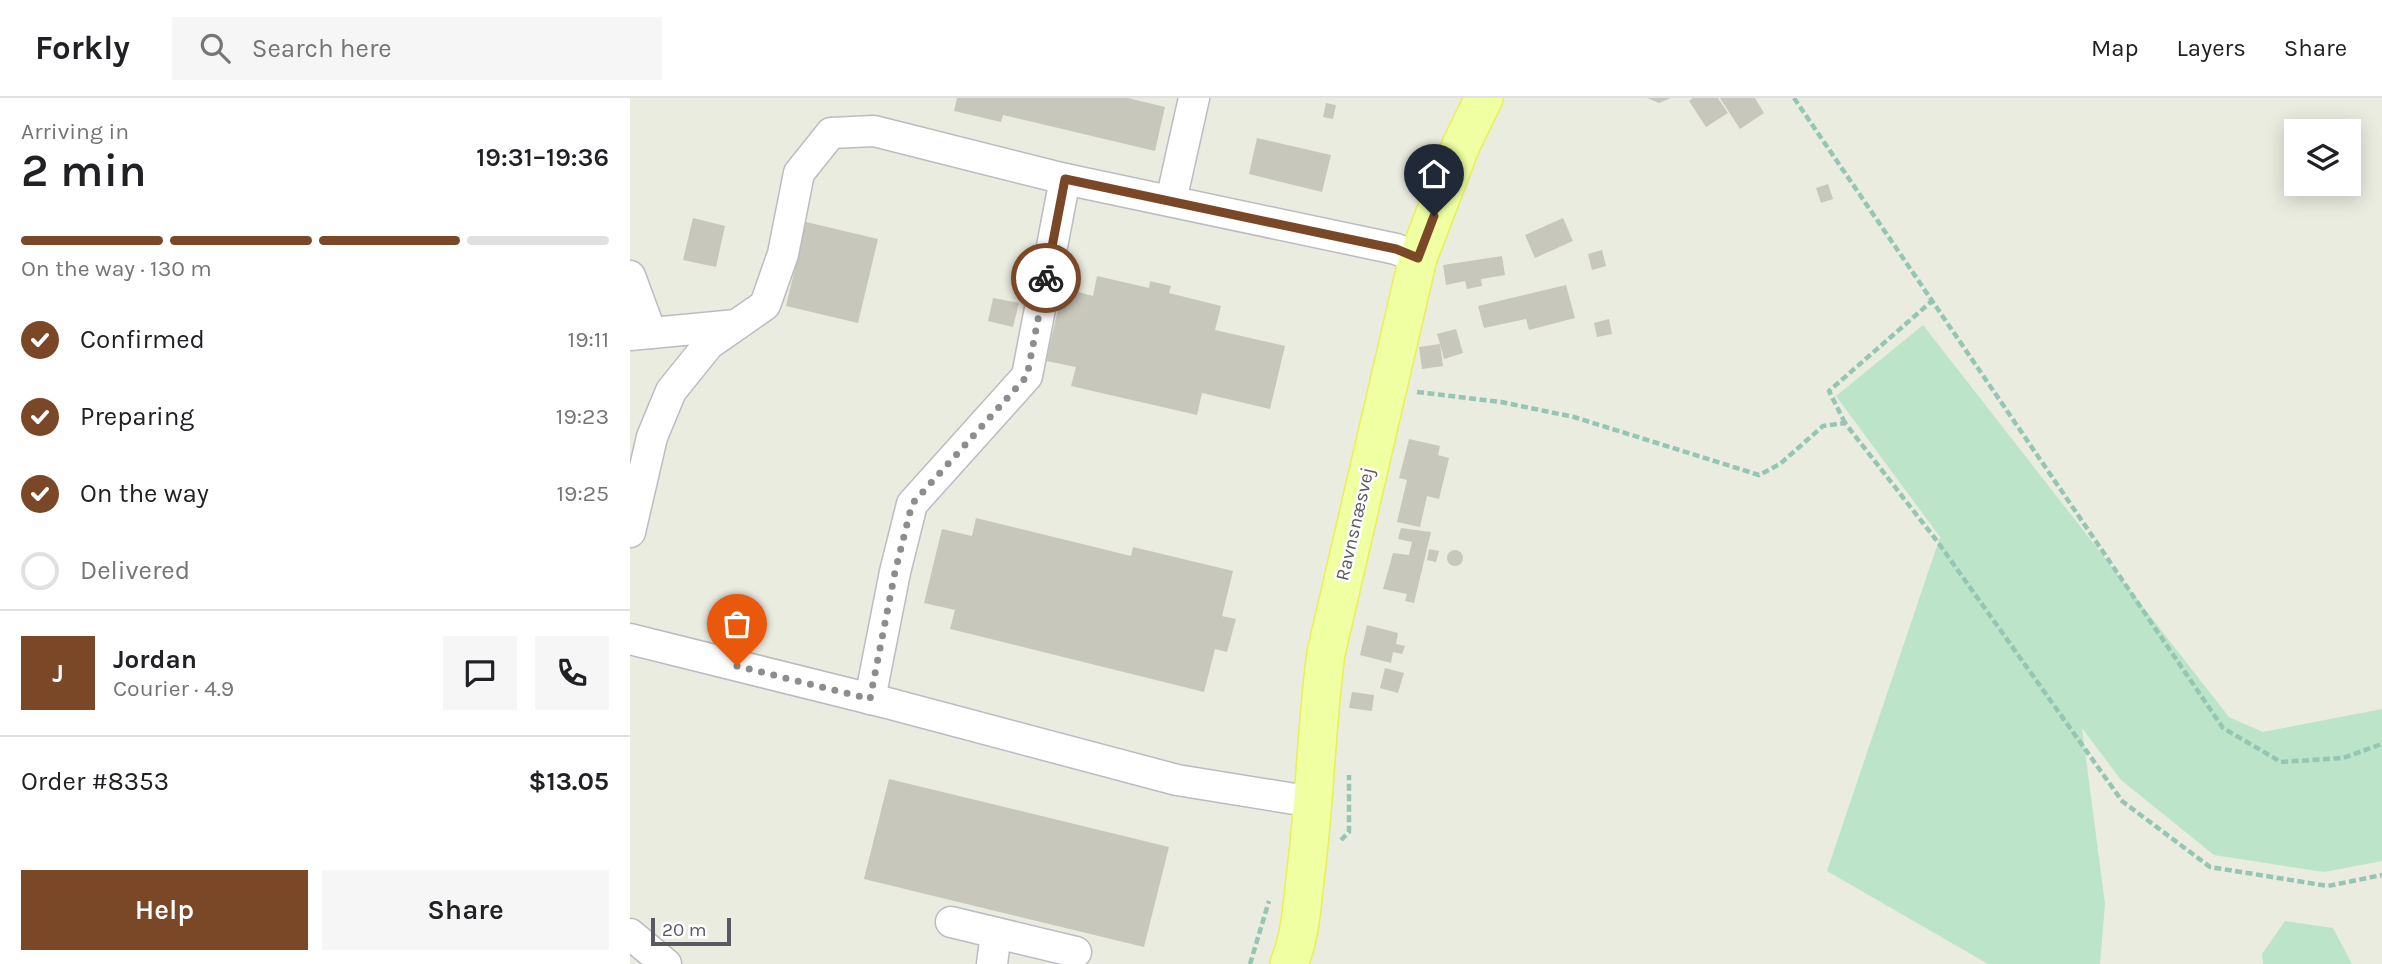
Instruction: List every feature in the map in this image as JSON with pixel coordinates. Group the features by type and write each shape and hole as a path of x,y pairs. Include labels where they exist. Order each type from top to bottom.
{"main road":[{"name":"Ravnsnæsvej","path":"1289,964 1297,944 1313,802 1317,714 1326,653 1385,388 1418,258 1461,145 1484,98"}],"lane":[{"path":"1171,201 1194,98"},
{"path":"630,532 652,437 671,391 709,344 765,305 783,254 799,173 831,133 874,131 1065,179 1396,249 1418,258"},
{"path":"870,699 895,572 912,504 1027,376 1065,179"},
{"path":"630,276 640,334 736,325"},
{"path":"630,639 1177,780 1313,802"},
{"path":"951,922 1076,952"},
{"path":"992,964 996,933"},
{"path":"630,934 666,964"}],"path":[{"path":"1794,98 2222,729 2281,761 2343,758 2382,744"},
{"path":"1932,301 1829,391 1845,423 1937,541 2122,801 2210,867 2328,886 2382,875"},
{"path":"1385,388 1501,402 1574,418 1759,475 1780,464 1823,426 1845,423"},
{"path":"1250,964 1271,887"}],"green space":[{"path":"1923,325 2229,717 2263,732 2382,709 2382,861 2324,872 2214,855 2121,780 2082,728 2105,904 2100,964 1988,964 1827,871 1940,537 1836,396"},
{"path":"2285,921 2333,928 2352,964 2263,964 2262,954"}],"building":[{"path":"957,98 1128,98 1165,107 1155,151 1003,115 1001,122 954,111"},
{"path":"1647,98 1671,98 1659,103"},
{"path":"1693,98 1718,98 1728,113 1706,127 1689,101"},
{"path":"1720,98 1755,98 1764,113 1740,129"},
{"path":"1326,103 1336,105 1333,119 1323,117"},
{"path":"1257,138 1331,155 1322,192 1249,174"},
{"path":"1828,184 1833,199 1821,203 1816,188"},
{"path":"693,218 725,226 716,267 683,260"},
{"path":"1563,218 1573,241 1535,258 1525,235"},
{"path":"806,222 878,239 858,323 786,306"},
{"path":"1602,250 1606,266 1592,270 1588,254"},
{"path":"1502,256 1505,275 1481,279 1482,286 1467,289 1465,281 1446,285 1443,265"},
{"path":"1097,276 1149,288 1150,281 1171,286 1169,293 1221,306 1215,330 1285,346 1270,409 1202,393 1197,415 1071,386 1076,367 1046,361 1063,288 1093,296"},
{"path":"1566,285 1575,318 1529,330 1526,319 1484,328 1478,306"},
{"path":"993,298 1019,303 1013,327 988,321"},
{"path":"1609,319 1612,334 1597,337 1594,323"},
{"path":"1456,329 1463,353 1444,359 1437,334"},
{"path":"1440,344 1443,366 1422,369 1419,347"},
{"path":"1409,439 1440,446 1438,455 1449,458 1439,499 1427,496 1420,527 1397,522 1407,480 1399,478"},
{"path":"976,518 1131,556 1133,547 1233,571 1222,616 1236,619 1227,652 1215,649 1204,692 950,629 955,610 924,603 942,529 972,536"},
{"path":"1401,528 1431,532 1414,603 1405,601 1407,594 1383,589 1393,553 1409,555 1412,542 1398,539"},
{"path":"1429,549 1439,551 1436,562 1427,560"},
{"path":"1452,550 1458,550 1463,558 1461,564 1452,566 1447,561 1447,555"},
{"path":"1367,625 1398,633 1396,644 1405,646 1402,654 1393,652 1391,663 1360,655"},
{"path":"1385,668 1404,673 1398,693 1380,688"},
{"path":"1352,692 1374,695 1372,711 1349,708"},
{"path":"889,779 1169,847 1144,947 864,879"}],"way so far":[{"path":"737,666 870,699 895,572 912,504 1027,376 1046,278"}],"route":[{"path":"1046,278 1065,179 1396,249 1418,258 1434,216"}]}
